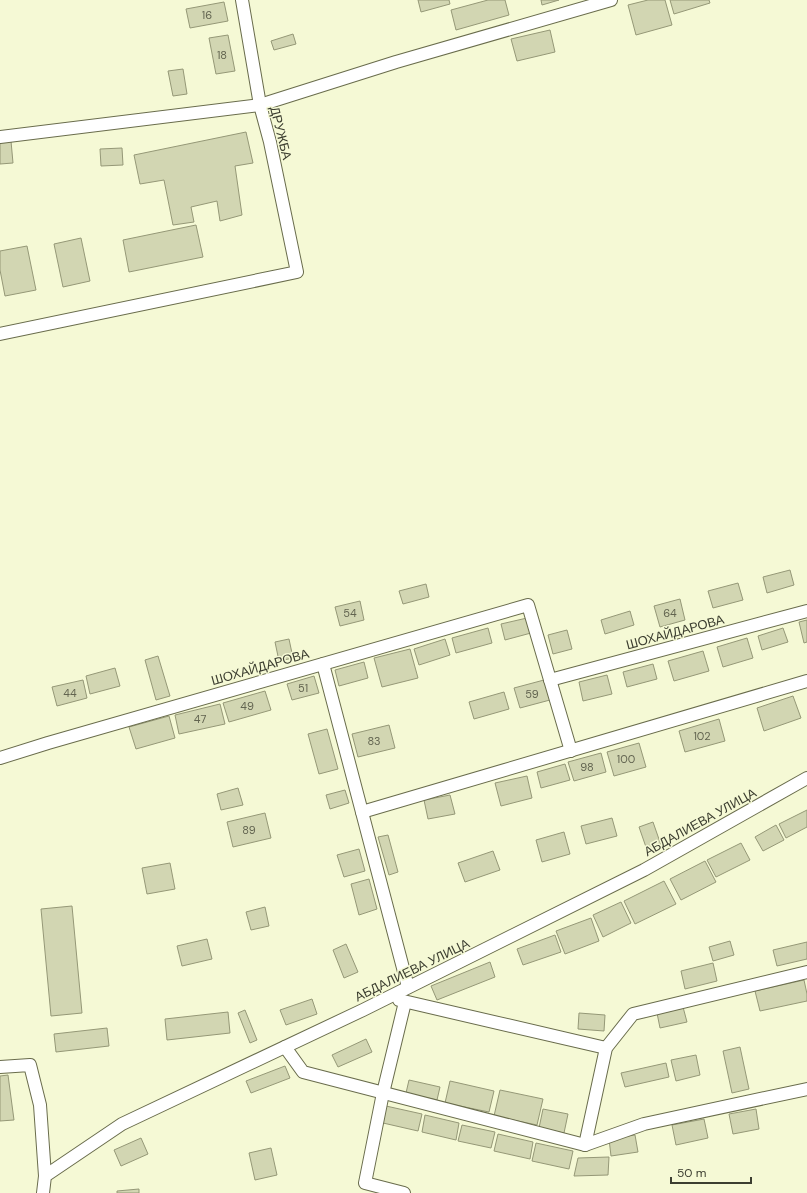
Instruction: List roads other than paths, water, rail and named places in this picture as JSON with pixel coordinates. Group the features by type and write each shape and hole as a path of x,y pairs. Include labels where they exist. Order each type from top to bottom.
{"street":[{"name":"ДРУЖБА","path":"0,334 298,272 270,142 260,105 242,0"},
{"path":"0,137 260,105 396,62 611,0"},
{"name":"ШОХАЙДАРОВА","path":"0,758 528,605 550,680 807,611"},
{"path":"323,664 408,987"},
{"path":"550,680 571,751"},
{"path":"362,812 807,681"},
{"name":"АБДАЛИЕВА УЛИЦА","path":"45,1176 122,1124 388,998 644,870 807,778"},
{"path":"585,1145 606,1048 633,1014 807,972"},
{"path":"388,998 606,1048"},
{"path":"404,1193 365,1183 383,1093 405,1002"},
{"path":"285,1047 303,1072 585,1145 644,1124 807,1089"},
{"path":"0,1067 30,1065 40,1105 45,1176 43,1193"}]}
